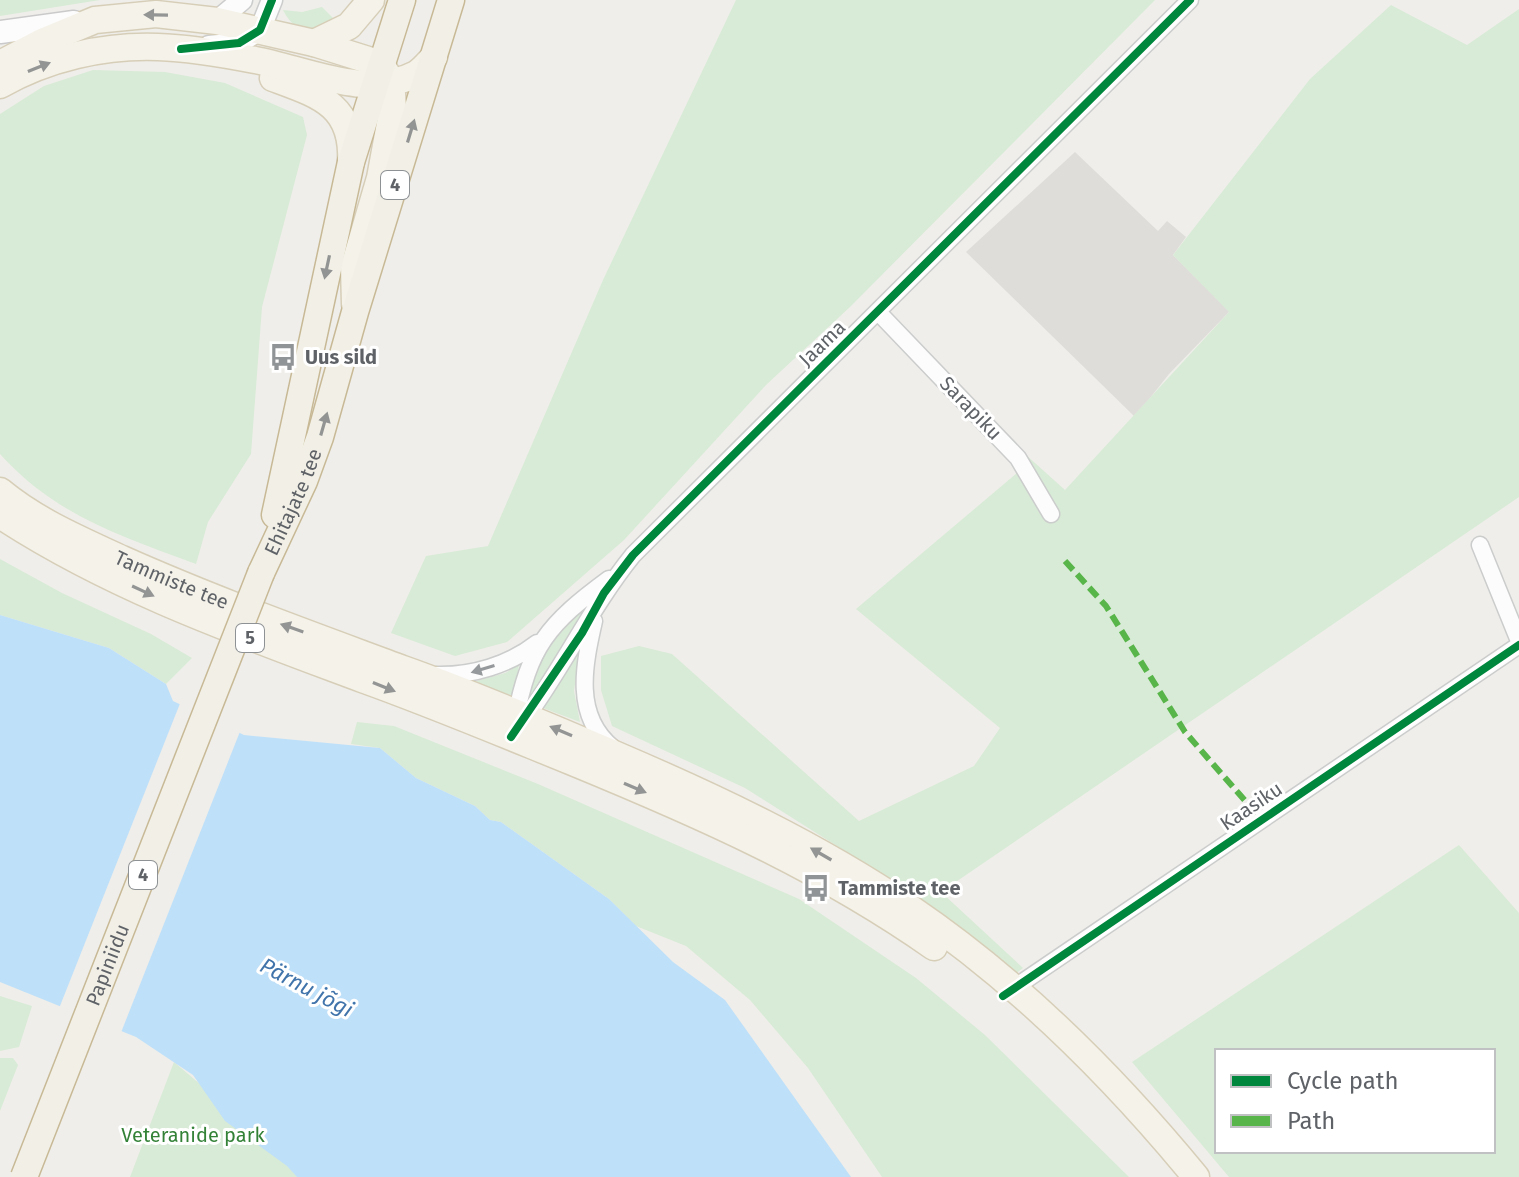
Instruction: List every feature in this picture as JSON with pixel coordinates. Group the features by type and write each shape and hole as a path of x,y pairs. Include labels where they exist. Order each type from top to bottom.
{"highway":[{"name":"Ehitajate tee","path":"261,573 294,437 351,162 382,76 402,0"},
{"name":"Ehitajate tee","path":"261,573 304,481 320,437 451,0"},
{"name":"Papiniidu","path":"24,1177 261,573"}],"main road":[{"path":"314,43 349,26 371,0"},
{"path":"0,32 156,14 217,21 314,43 382,76 393,107 386,153 354,267 355,312"},
{"path":"0,64 95,20"},
{"path":"0,85 52,62 81,54 134,47 181,49 257,60 346,81 418,73 434,57"},
{"path":"181,49 297,87 335,108 350,132 351,162"},
{"name":"Tammiste tee","path":"0,491 50,526 137,565 255,615 418,674 750,839 877,907 1009,992 1185,1177"},
{"name":"Tammiste tee","path":"0,515 90,566 225,628 630,761 737,809 861,877 912,909 1112,1082 1196,1177"}],"street":[{"path":"217,21 242,0"},
{"path":"181,49 239,43 260,30 272,0"},
{"name":"Jaama","path":"518,722 620,571 684,502 1190,0"},
{"name":"Sarapiku","path":"878,312 1018,458 1051,514"},
{"path":"1480,545 1519,643"},
{"name":"Jaama","path":"418,674 452,675 480,671 519,655 542,639 587,595 620,571"},
{"name":"Jaama","path":"597,606 585,666 584,694 596,731 630,761"},
{"name":"Jaama","path":"518,722 527,670 542,639"},
{"name":"Kaasiku","path":"1009,992 1519,643"}],"shaded area":[{"path":"1075,152 1158,231 1167,221 1186,237 1173,255 1230,311 1169,374 1135,417 966,252"}],"green space":[{"path":"0,0 100,0 0,16"},
{"path":"736,0 1155,0 850,307 766,385 624,540 507,642 455,656 391,633 426,556 488,546 603,280"},
{"path":"1391,5 1467,45 1519,9 1519,497 941,892 1023,968 1014,975 905,889 745,788 612,726 601,690 601,656 639,646 672,654 859,821 974,766 1000,728 856,609 1017,473 1025,454 1065,490 1229,312 1173,255 1310,79"},
{"path":"322,7 340,25 323,31 307,31 294,25 283,10 302,12"},
{"path":"93,70 165,72 225,83 303,117 307,135 262,307 251,454 208,522 196,564 116,533 67,509 21,475 0,454 0,114 44,86"},
{"path":"0,559 62,593 151,634 192,658 166,684 109,648 0,615"},
{"path":"582,610 582,618 527,703 525,699 530,685 547,650"},
{"path":"581,646 574,691 580,722 543,708"},
{"path":"519,665 513,696 473,682 505,673"},
{"path":"357,722 394,726 538,784 799,899 916,978 985,1035 1129,1177 882,1177 808,1068 750,1000 686,946 636,926 609,899 501,822 490,820 475,806 416,778 380,748 351,744"},
{"path":"1459,845 1519,913 1519,1177 1229,1177 1132,1062"},
{"path":"0,996 32,1006 19,1047 0,1051"},
{"path":"0,1058 13,1058 18,1065 0,1111"},
{"name":"Veteranide park","path":"174,1062 309,1177 130,1177"}],"water":[{"name":"Pärnu jõgi","path":"0,615 109,648 166,684 173,701 244,735 380,748 416,778 475,806 490,820 501,822 609,899 673,962 725,1000 851,1177 297,1177 287,1166 225,1121 193,1075 136,1037 0,982"}],"pier":[{"path":"181,701 241,729 120,1035 58,1011"}],"marked path":[{"path":"1065,561 1106,606 1185,732 1261,819"}],"cycle path":[{"path":"181,49 239,43 260,30 272,0"},
{"path":"511,737 582,633 604,593 633,555 1190,0"},
{"path":"1003,996 1519,645"}],"place":[{"name":"Uus sild","path":"283,357"},
{"name":"Tammiste tee","path":"816,888"}]}
